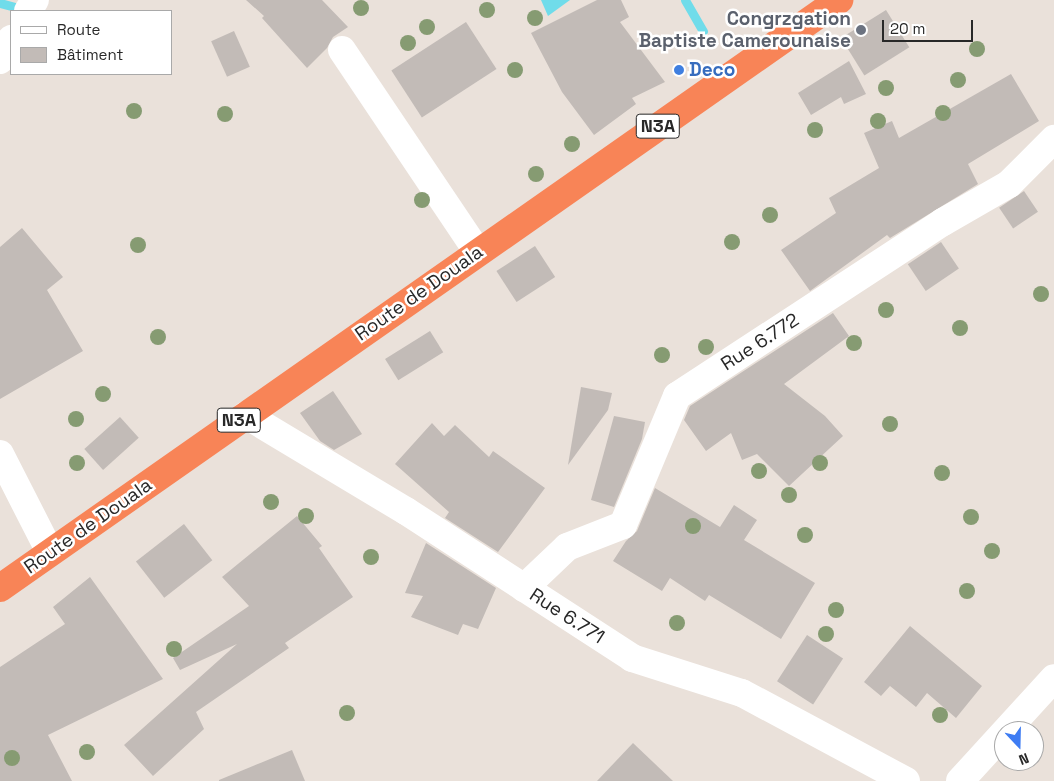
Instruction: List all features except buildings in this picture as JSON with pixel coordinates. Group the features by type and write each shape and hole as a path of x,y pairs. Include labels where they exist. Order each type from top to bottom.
{"highway":[{"name":"Route de Douala","path":"0,588 477,251 839,0"}],"street":[{"path":"0,60 10,41"},
{"path":"342,50 477,251"},
{"name":"Rue 6.772","path":"524,588 568,547 623,525 677,396 943,222 1009,184 1054,140"},
{"name":"Rue 6.771","path":"246,415 406,511 632,658 742,693 906,781"},
{"path":"0,454 50,552"},
{"path":"960,781 1054,678"}],"water":[{"path":"541,0 570,0 548,16"}],"waterway":[{"path":"685,0 703,31"},
{"path":"0,3 26,10"}],"place":[{"name":"Congrzgation Baptiste Camerounaise","path":"861,30"},
{"name":"Deco","path":"679,70"}]}
